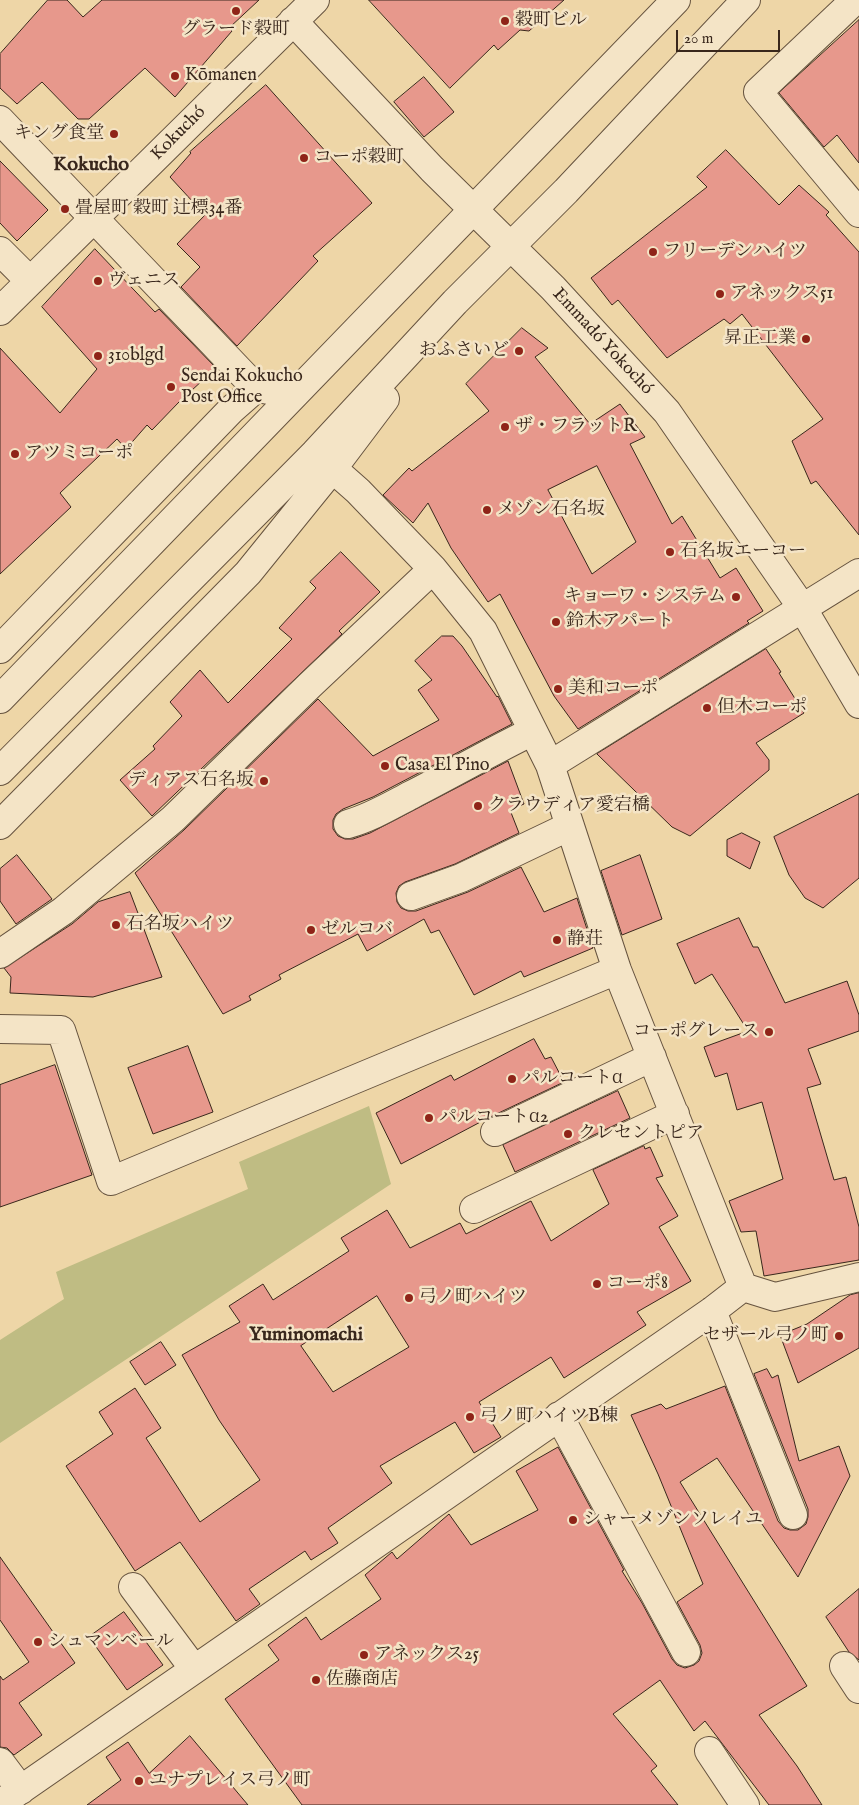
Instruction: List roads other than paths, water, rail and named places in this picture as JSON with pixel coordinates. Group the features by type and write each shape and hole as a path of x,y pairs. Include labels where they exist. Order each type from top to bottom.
{"street":[{"name":"Kokuchó","path":"0,310 315,0"},
{"path":"0,825 248,573 324,460 406,355 455,302 572,184 746,0"},
{"path":"855,0 758,92 859,213"},
{"path":"0,699 474,210 673,1"},
{"name":"Emmadó Yokochó","path":"294,21 432,169 553,288 667,412 803,609 859,704"},
{"path":"0,120 256,388 294,394"},
{"path":"0,251 30,281"},
{"path":"0,649 224,417 256,388"},
{"path":"324,460 358,491 433,569 482,631 533,731 550,765 617,970 743,1287"},
{"path":"0,771 324,460"},
{"path":"0,954 63,911 173,819 310,685 433,569"},
{"path":"550,765 859,573"},
{"path":"348,824 364,819 428,787 488,753 533,731"},
{"path":"411,896 461,878 570,826"},
{"path":"0,1028 61,1030 111,1180 617,970"},
{"path":"494,1132 652,1058"},
{"path":"474,1209 675,1114"},
{"path":"743,1287 775,1297 859,1277"},
{"path":"0,1762 10,1797 712,1311 743,1287"},
{"path":"712,1311 794,1515"},
{"path":"559,1416 686,1652"},
{"path":"133,1587 194,1669"},
{"path":"844,1666 859,1689"},
{"path":"709,1751 745,1805"}],"place":[{"name":"グラード穀町","path":"236,11"},
{"name":"穀町ビル","path":"505,21"},
{"name":"Kōmanen","path":"175,76"},
{"name":"キング食堂","path":"114,134"},
{"name":"コーポ穀町","path":"304,158"},
{"name":"畳屋町 穀町 辻標34番","path":"65,209"},
{"name":"フリーデンハイツ","path":"653,252"},
{"name":"ヴェニス","path":"98,281"},
{"name":"アネックス51","path":"720,294"},
{"name":"昇正工業","path":"806,339"},
{"name":"おふさいど","path":"519,351"},
{"name":"310blgd","path":"98,356"},
{"name":"Sendai Kokucho Post Office","path":"171,387"},
{"name":"ザ・フラットR","path":"505,427"},
{"name":"アツミコーポ","path":"15,454"},
{"name":"メゾン石名坂","path":"487,510"},
{"name":"石名坂エーコー","path":"670,552"},
{"name":"キョーワ・システム","path":"736,597"},
{"name":"鈴木アパート","path":"556,622"},
{"name":"美和コーポ","path":"558,689"},
{"name":"但木コーポ","path":"707,708"},
{"name":"Casa El Pino","path":"385,766"},
{"name":"ディアス石名坂","path":"264,781"},
{"name":"クラウディア愛宕橋","path":"478,806"},
{"name":"石名坂ハイツ","path":"116,925"},
{"name":"ゼルコバ","path":"311,930"},
{"name":"静荘","path":"557,940"},
{"name":"コーポグレース","path":"769,1032"},
{"name":"パルコートα","path":"512,1079"},
{"name":"パルコートα2","path":"429,1118"},
{"name":"クレセントピア","path":"568,1134"},
{"name":"コーポ8","path":"597,1284"},
{"name":"弓ノ町ハイツ","path":"409,1298"},
{"name":"セザール弓ノ町","path":"839,1336"},
{"name":"弓ノ町ハイツB棟","path":"470,1417"},
{"name":"シャーメゾンソレイユ","path":"573,1520"},
{"name":"シュマンベール","path":"38,1642"},
{"name":"アネックス25","path":"364,1655"},
{"name":"佐藤商店","path":"316,1680"},
{"name":"ユナプレイス弓ノ町","path":"139,1781"}],"district":[{"name":"Kokucho","path":"91,166"},
{"name":"Yuminomachi","path":"306,1336"}]}
